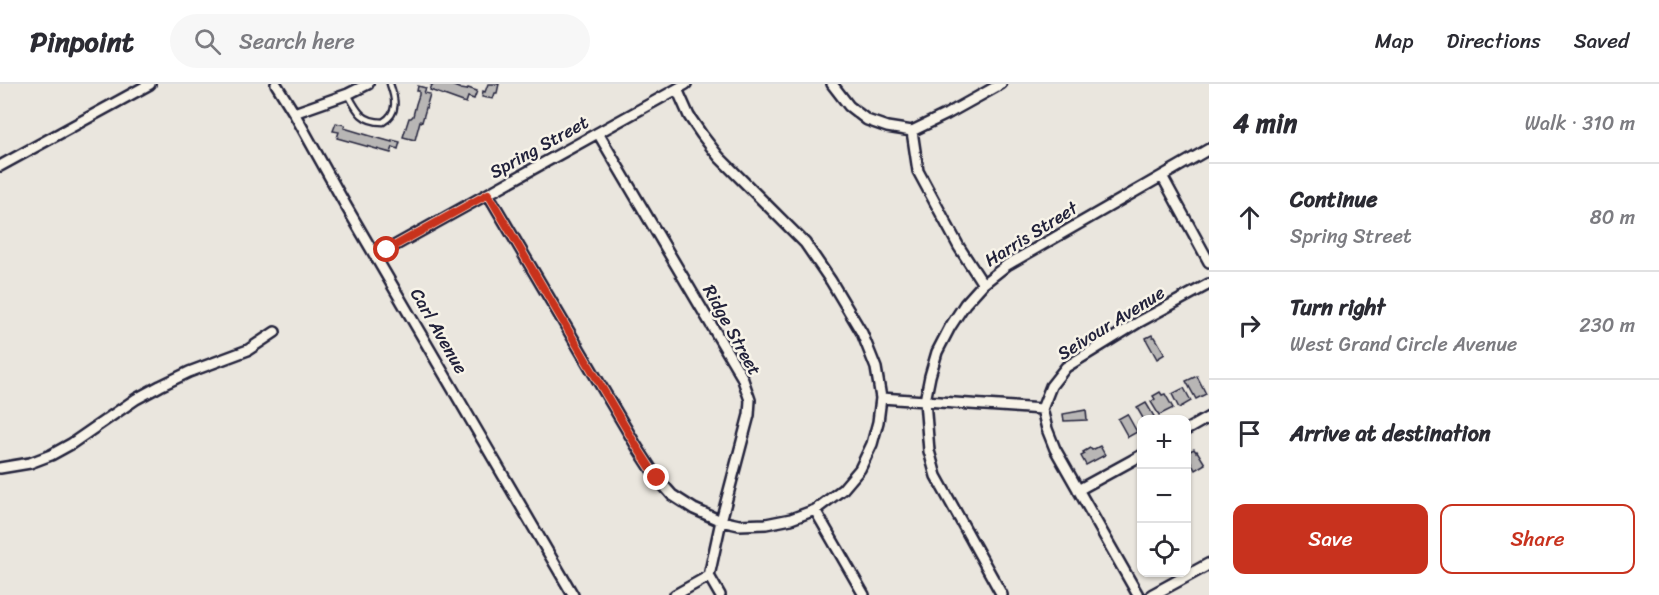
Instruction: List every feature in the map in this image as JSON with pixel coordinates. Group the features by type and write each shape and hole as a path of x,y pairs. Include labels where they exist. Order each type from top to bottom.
{"street":[{"path":"0,166 150,84"},
{"name":"Carl Avenue","path":"276,84 573,595"},
{"path":"294,112 348,94 368,84"},
{"name":"Spring Street","path":"376,255 686,84"},
{"path":"832,84 849,106 867,120 887,127 912,131 1001,84"},
{"path":"488,194 637,447 657,478 672,495 694,509 721,521 739,525 766,524 791,519 815,510 843,489 860,469 872,444 881,398 876,368 862,333 805,243 719,157 689,116 677,89"},
{"path":"912,131 918,171 959,247 983,284"},
{"name":"Ridge Street","path":"598,133 742,377 750,400 749,415 709,576"},
{"name":"Harris Street","path":"1002,595 936,477 929,452 925,401 937,352 965,303 983,284 1007,265 1209,149"},
{"path":"1162,176 1209,262"},
{"name":"Seivour Avenue","path":"1042,409 1051,386 1066,367 1139,322 1209,284"},
{"path":"0,468 30,463 51,455 144,395 189,372 248,350 275,332"},
{"path":"881,398 1042,409 1055,449 1138,595"},
{"path":"1191,427 1209,417"},
{"path":"1078,490 1137,458"},
{"path":"815,510 864,595"},
{"path":"1152,595 1209,564"},
{"path":"675,595 709,576 720,595"}],"lane":[{"path":"348,94 359,113 367,119 384,122 393,114 395,105 390,84"}],"building":[{"path":"430,84 449,84 461,89 467,90 468,88 477,91 474,99 468,97 466,103 430,90 432,85"},
{"path":"488,84 499,84 493,99 482,97"},
{"path":"418,86 426,88 424,93 430,94 415,140 403,137 409,118 413,116 419,95"},
{"path":"336,123 345,125 344,128 374,137 400,142 398,149 393,147 391,153 337,138 339,132 333,131"},
{"path":"1152,335 1165,354 1157,359 1146,338"},
{"path":"1197,376 1206,394 1196,399 1186,381"},
{"path":"1184,388 1191,401 1179,408 1172,394"},
{"path":"1160,392 1162,395 1165,394 1173,408 1159,415 1151,402 1155,399 1153,396"},
{"path":"1146,403 1153,415 1141,415 1137,408"},
{"path":"1086,410 1087,420 1064,421 1063,414"},
{"path":"1127,414 1137,432 1128,437 1118,419"},
{"path":"1100,446 1105,455 1086,465 1081,456 1085,454 1083,452"},
{"path":"1191,450 1197,451 1205,464 1195,470 1191,462"}],"route":[{"path":"387,250 488,194 657,478"}]}
